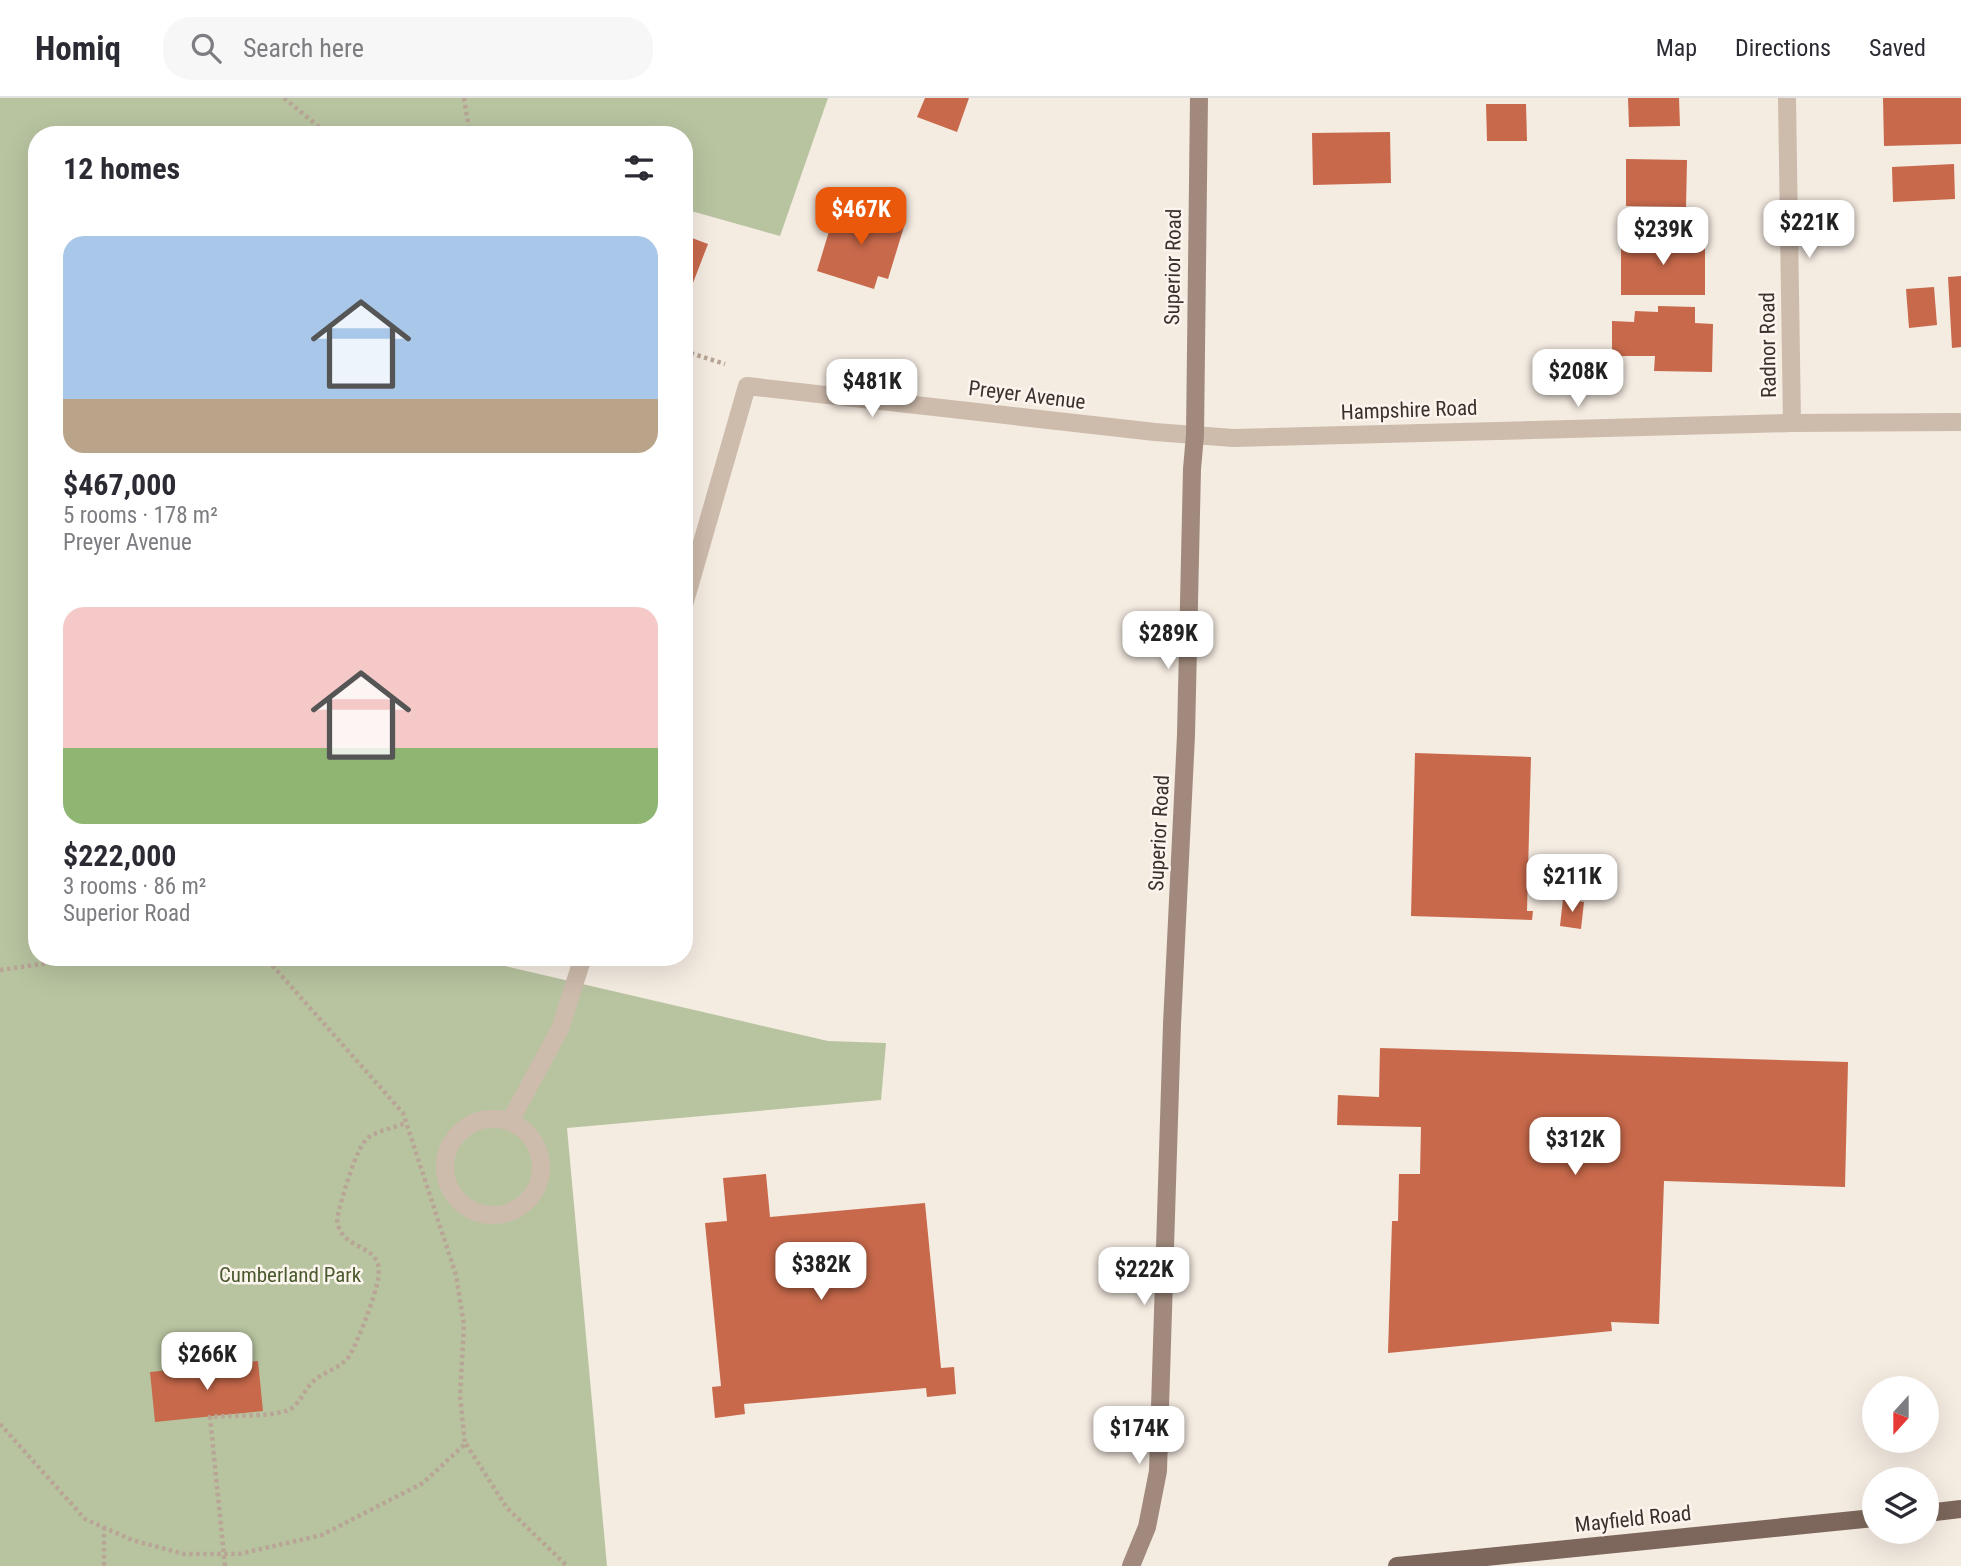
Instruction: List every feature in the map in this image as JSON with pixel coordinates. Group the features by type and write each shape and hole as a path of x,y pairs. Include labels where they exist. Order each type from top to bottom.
{"main road":[{"path":"1939,1512 1961,1509"},
{"name":"Mayfield Road","path":"1397,1566 1862,1519"}],"street":[{"name":"Superior Road","path":"1131,1566 1147,1527 1158,1471 1195,435 1199,98"},
{"name":"Radnor Road","path":"1787,98 1792,423"},
{"name":"Preyer Avenue","path":"693,574 747,386 1195,435"},
{"name":"Hampshire Road","path":"1195,435 1233,438 1792,423 1961,422"},
{"path":"510,1121 560,1029 580,966"},
{"path":"494,1118 510,1121 534,1140 542,1169 538,1185 531,1198 512,1211 489,1215 473,1211 460,1202 450,1188 445,1173 446,1156 452,1141 463,1129 478,1121 494,1118"}],"path":[{"path":"284,98 318,126"},
{"path":"464,98 469,126"},
{"path":"693,354 724,364"},
{"path":"0,970 28,966"},
{"path":"273,966 403,1114 456,1275 464,1325 460,1396 466,1444 507,1508 568,1566"},
{"path":"225,1566 210,1417 287,1411 299,1401 313,1381 349,1357 376,1287 379,1271 372,1256 342,1235 337,1218 363,1143 368,1137 405,1123"},
{"path":"0,1424 85,1518 132,1540 184,1554 239,1554 322,1535 423,1483 466,1444"},
{"path":"104,1527 104,1566"}],"green space":[{"name":"Cumberland Park","path":"0,98 828,98 780,236 693,212 693,126 28,126 28,966 505,966 828,1041 886,1043 881,1100 567,1128 607,1566 0,1566"}],"building":[{"path":"925,98 969,98 957,132 917,117"},
{"path":"1628,98 1679,98 1680,126 1629,127"},
{"path":"1883,98 1961,98 1961,144 1884,146"},
{"path":"1486,104 1526,104 1527,141 1487,141"},
{"path":"1390,132 1391,183 1313,185 1312,133"},
{"path":"1626,159 1687,160 1686,207 1626,206"},
{"path":"1954,164 1955,199 1893,202 1892,167"},
{"path":"836,208 867,217 870,209 906,220 888,279 878,276 874,289 817,271"},
{"path":"693,238 708,244 693,283"},
{"path":"1621,239 1705,240 1705,295 1621,295"},
{"path":"1961,276 1961,347 1952,348 1948,277"},
{"path":"1934,287 1937,325 1909,328 1906,289"},
{"path":"1658,306 1695,307 1695,323 1713,324 1712,372 1654,371 1655,356 1612,356 1612,321 1634,322 1635,311 1658,312"},
{"path":"1415,753 1531,757 1527,911 1533,911 1532,920 1411,916"},
{"path":"1563,899 1584,902 1581,929 1560,926"},
{"path":"1380,1048 1848,1062 1845,1187 1664,1181 1659,1324 1611,1322 1612,1331 1388,1353 1392,1221 1398,1221 1399,1174 1420,1174 1421,1127 1337,1125 1338,1095 1379,1097"},
{"path":"766,1174 770,1217 925,1203 941,1368 954,1367 956,1394 927,1397 926,1388 744,1404 745,1414 715,1418 712,1387 721,1386 705,1223 727,1221 723,1178"},
{"path":"258,1361 263,1411 155,1422 150,1372"}]}
